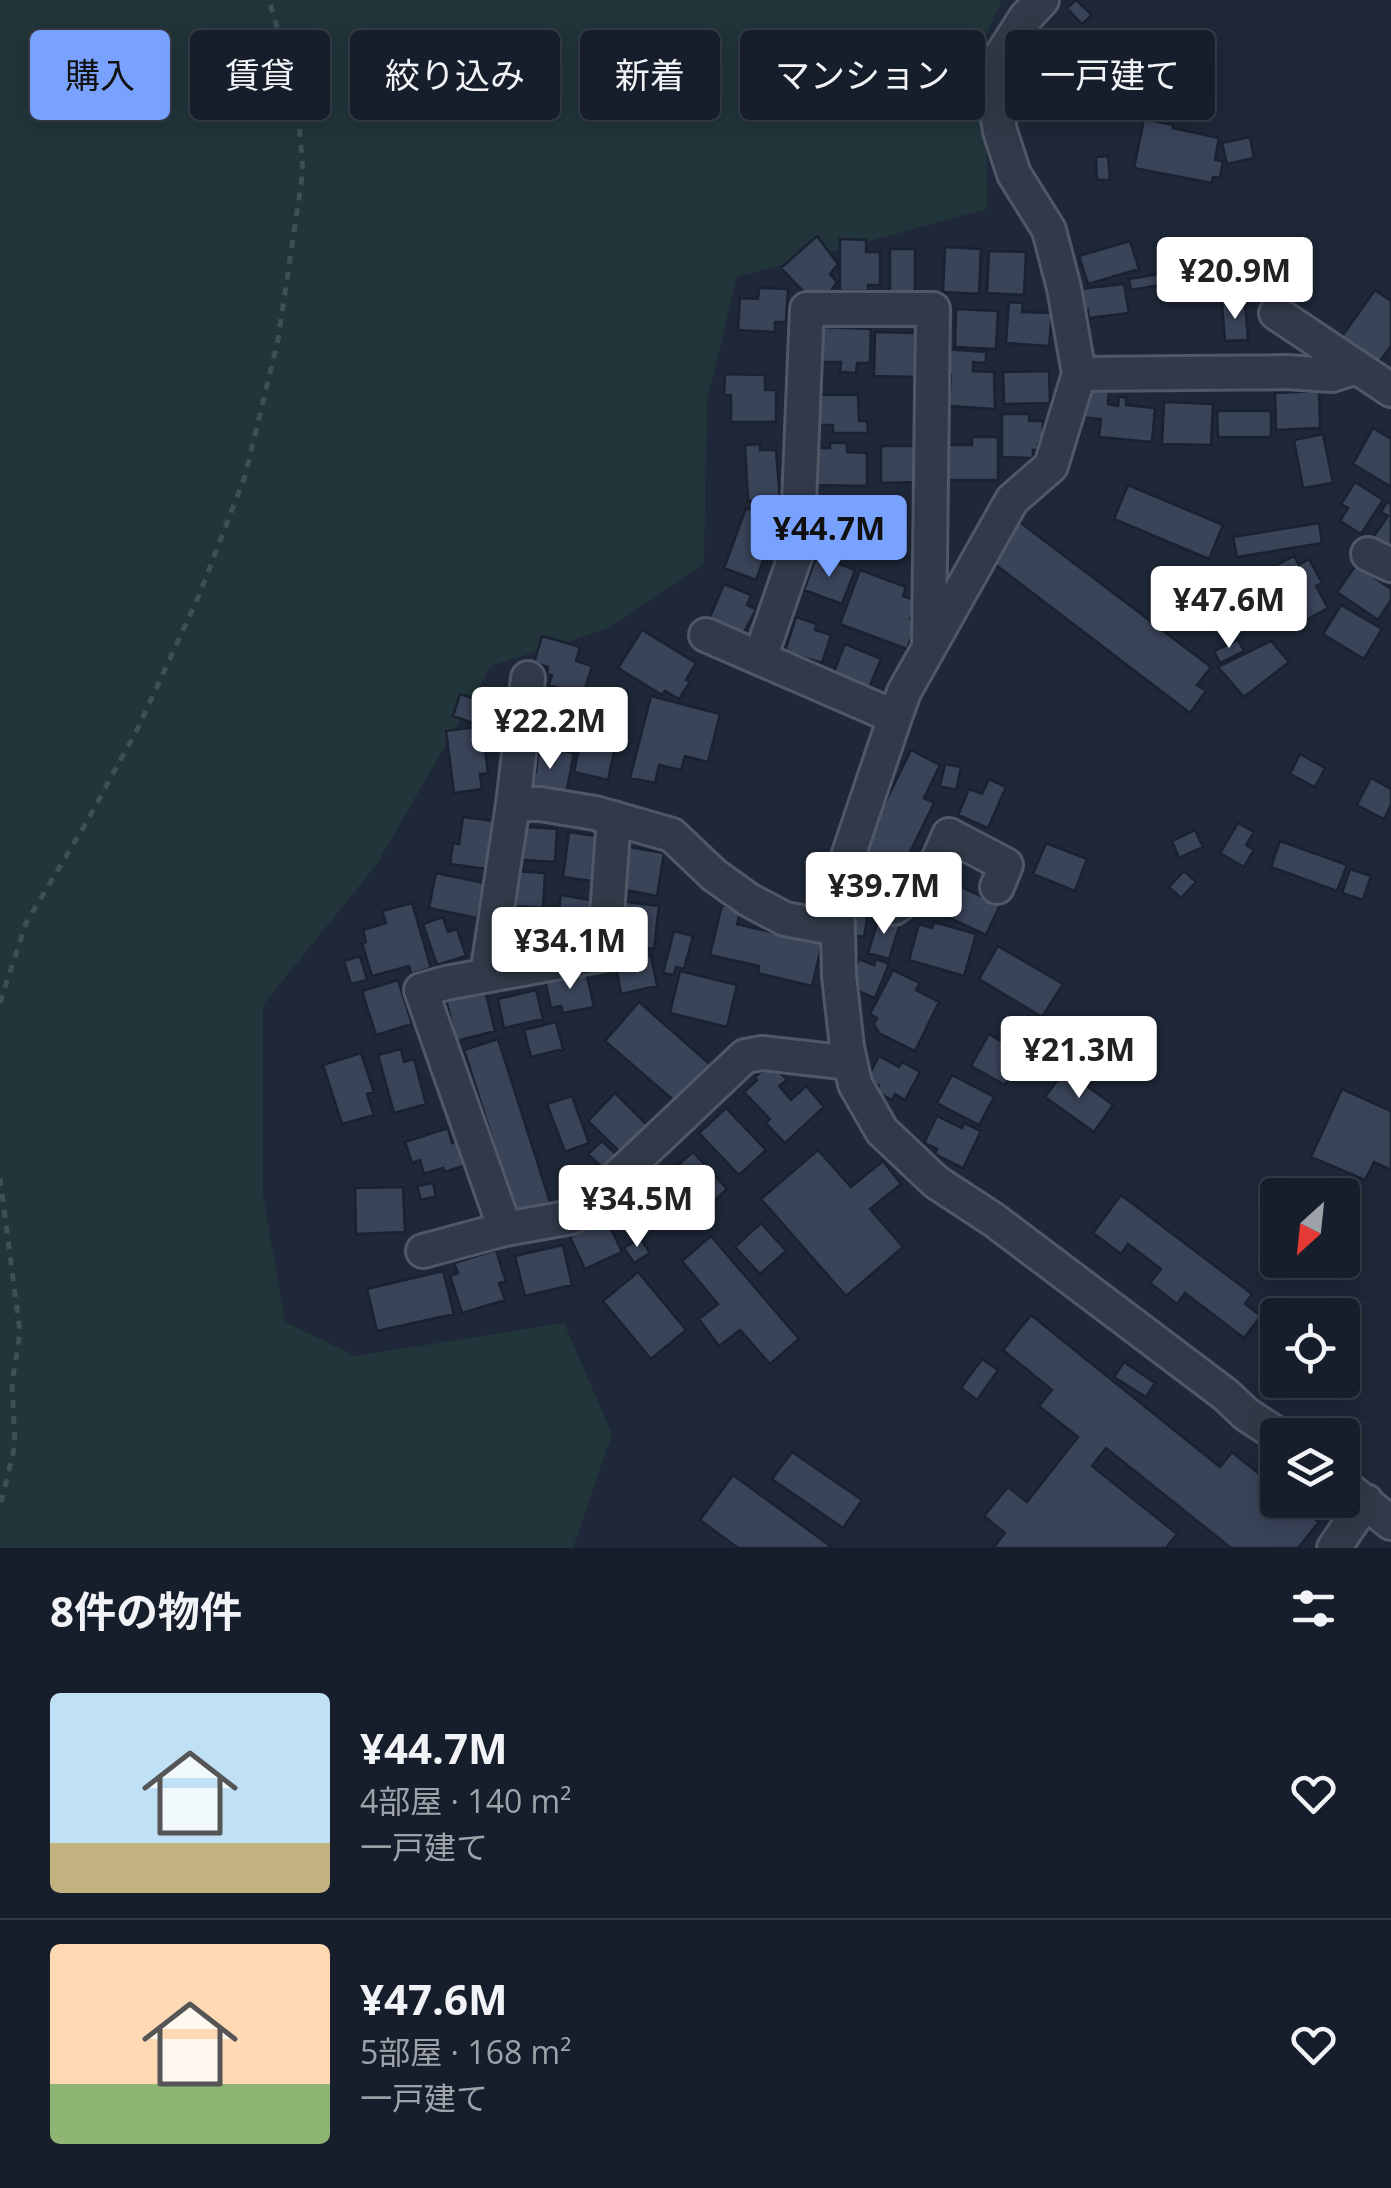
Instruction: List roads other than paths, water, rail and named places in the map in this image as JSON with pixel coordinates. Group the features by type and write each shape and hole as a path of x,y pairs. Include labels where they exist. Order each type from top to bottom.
{"street":[{"path":"1042,0 1026,17 995,65 995,102 1014,174 1049,230 1064,288 1078,374 1051,466 1012,500 904,692 837,889 839,976 850,1063 855,1084 882,1130 936,1182 994,1220 1260,1423"},
{"path":"760,658 798,551 807,309 932,309 929,648"},
{"path":"1276,313 1391,390"},
{"path":"1078,374 1332,375 1357,367"},
{"path":"706,635 896,716"},
{"path":"487,975 528,678"},
{"path":"513,804 595,813 672,836 749,900 785,920 838,929"},
{"path":"506,1229 421,990 604,954 614,818"},
{"path":"846,862 894,908 928,883 949,834 1006,864 997,887"},
{"path":"422,1251 572,1217 745,1056 778,1054 850,1063"},
{"path":"1360,1498 1391,1523"},
{"path":"1334,1548 1345,1518"}]}
